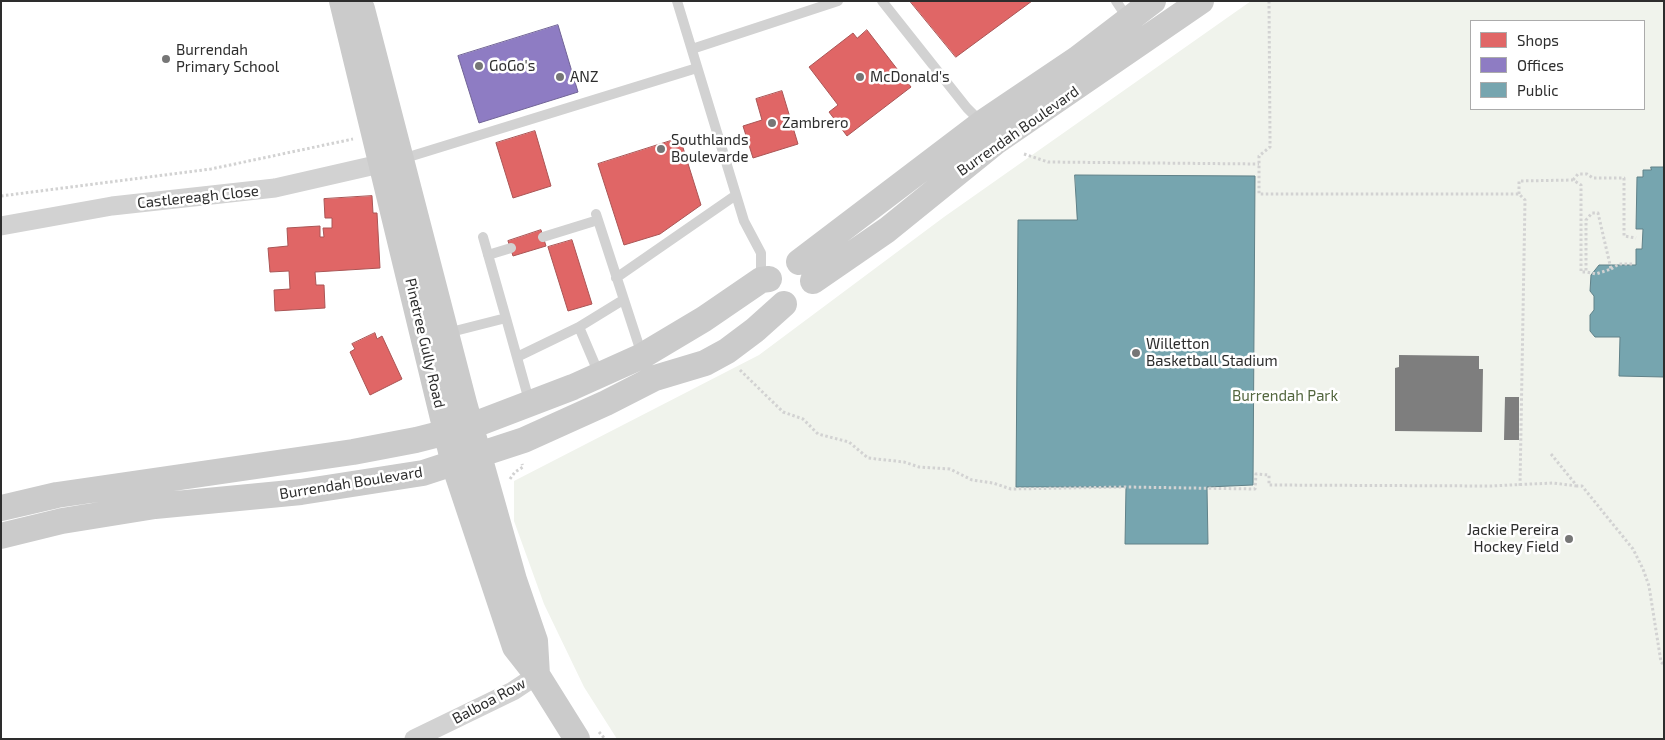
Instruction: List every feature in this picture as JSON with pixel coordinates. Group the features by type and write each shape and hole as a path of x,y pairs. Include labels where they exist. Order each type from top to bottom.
{"main road":[{"name":"Pinetree Gully Road","path":"342,1 392,162"},
{"name":"Pinetree Gully Road","path":"360,1 392,162 459,429 454,464 515,647 537,675 577,739"},
{"name":"Burrendah Boulevard","path":"1132,25 1153,1"},
{"name":"Burrendah Boulevard","path":"806,272 912,210 990,132 1077,59 1132,25 1201,1"},
{"name":"Burrendah Boulevard","path":"806,272 896,187 990,132"},
{"path":"896,187 912,210"},
{"path":"786,261 806,272 808,296 795,304 784,304 771,294 765,279 774,267 786,261"},
{"name":"Burrendah Boulevard","path":"1,508 57,495 352,452 459,429 530,404 642,356 704,319 765,279"},
{"name":"Burrendah Boulevard","path":"1,536 62,521 155,506 359,485 423,473 454,464 524,440 606,403 655,378 705,363 727,351 784,304"},
{"name":"Pinetree Gully Road","path":"459,429 480,455 514,580 535,641 537,675"}],"street":[{"name":"Castlereagh Close","path":"1,226 112,206 274,188 392,162"},
{"name":"Balboa Row","path":"414,739 513,691 537,675"}],"lane":[{"path":"677,1 744,221 761,253 765,279"},
{"path":"692,49 838,1"},
{"path":"882,1 967,108 990,132"},
{"path":"392,162 697,68"},
{"path":"616,278 736,195"},
{"path":"543,237 597,217 642,356"},
{"path":"483,236 530,404"},
{"path":"488,255 511,248"},
{"path":"517,357 579,327 623,300"},
{"path":"435,336 506,318"},
{"path":"579,327 600,375"}],"path":[{"path":"1269,1 1270,147 1259,156 1259,194 1519,194 1525,200 1520,486"},
{"path":"1,196 211,169 323,147 357,138"},
{"path":"1024,154 1048,162 1259,164"},
{"path":"1573,180 1578,174 1584,174 1593,178 1624,178 1624,236 1636,238"},
{"path":"1519,194 1519,181 1573,180 1581,185 1581,272 1596,274 1619,264 1634,264"},
{"path":"1586,272 1586,220 1592,213 1598,213 1611,269"},
{"path":"727,351 743,374 783,412 803,418 818,434 849,442 868,458 904,462 920,467 950,469 972,480 993,483 1010,489 1126,487 1255,489 1256,474 1269,475 1269,485 1520,486 1553,484 1582,486 1633,549 1643,569 1649,586 1661,662 1664,665"},
{"path":"1551,454 1578,486"},
{"path":"510,479 515,472 523,467"}],"green space":[{"name":"Burrendah Park","path":"1251,1 1664,1 1664,739 617,739 584,687 544,604 514,521 514,481 759,355 944,217"}],"building: Shops":[{"path":"910,1 1032,1 956,57"},
{"name":"McDonald's","path":"867,30 911,87 847,136 829,112 838,105 809,67 853,33 857,38"},
{"name":"Zambrero","path":"782,91 798,144 753,158 743,126 762,120 756,99"},
{"path":"535,131 551,186 513,198 496,143"},
{"path":"680,138 701,205 660,234 624,245 598,164"},
{"path":"372,196 373,213 377,213 380,268 315,272 316,285 324,285 325,308 275,311 274,290 290,289 289,271 270,272 268,248 288,246 287,228 320,226 320,237 324,237 323,228 332,228 332,218 325,218 324,199"},
{"path":"541,230 546,246 513,256 508,241"},
{"path":"572,240 592,304 568,311 548,247"},
{"path":"375,333 377,339 382,336 402,379 370,395 350,352 355,349 352,344"}],"building: Offices":[{"path":"558,25 578,92 479,123 458,56"}],"building: Public":[{"path":"1651,167 1664,167 1664,377 1619,376 1620,337 1595,337 1590,331 1590,315 1594,310 1594,296 1590,291 1591,275 1599,265 1636,265 1636,249 1642,249 1643,229 1636,229 1637,177 1643,177 1643,170 1651,170"},
{"name":"Willetton Basketball Stadium","path":"1075,175 1255,176 1253,485 1207,487 1208,544 1125,544 1126,487 1016,487 1018,220 1077,220"}],"building: Other":[{"path":"1399,355 1479,356 1479,369 1483,369 1482,432 1395,431 1395,368 1399,367"},
{"path":"1505,397 1519,397 1519,440 1504,440"}],"place":[{"name":"Burrendah Primary School","path":"166,59"},
{"name":"GoGo's","path":"479,66"},
{"name":"ANZ","path":"560,77"},
{"name":"McDonald's","path":"860,77"},
{"name":"Zambrero","path":"772,123"},
{"name":"Southlands Boulevarde","path":"661,149"},
{"name":"Willetton Basketball Stadium","path":"1136,353"},
{"name":"Jackie Pereira Hockey Field","path":"1569,539"}]}
